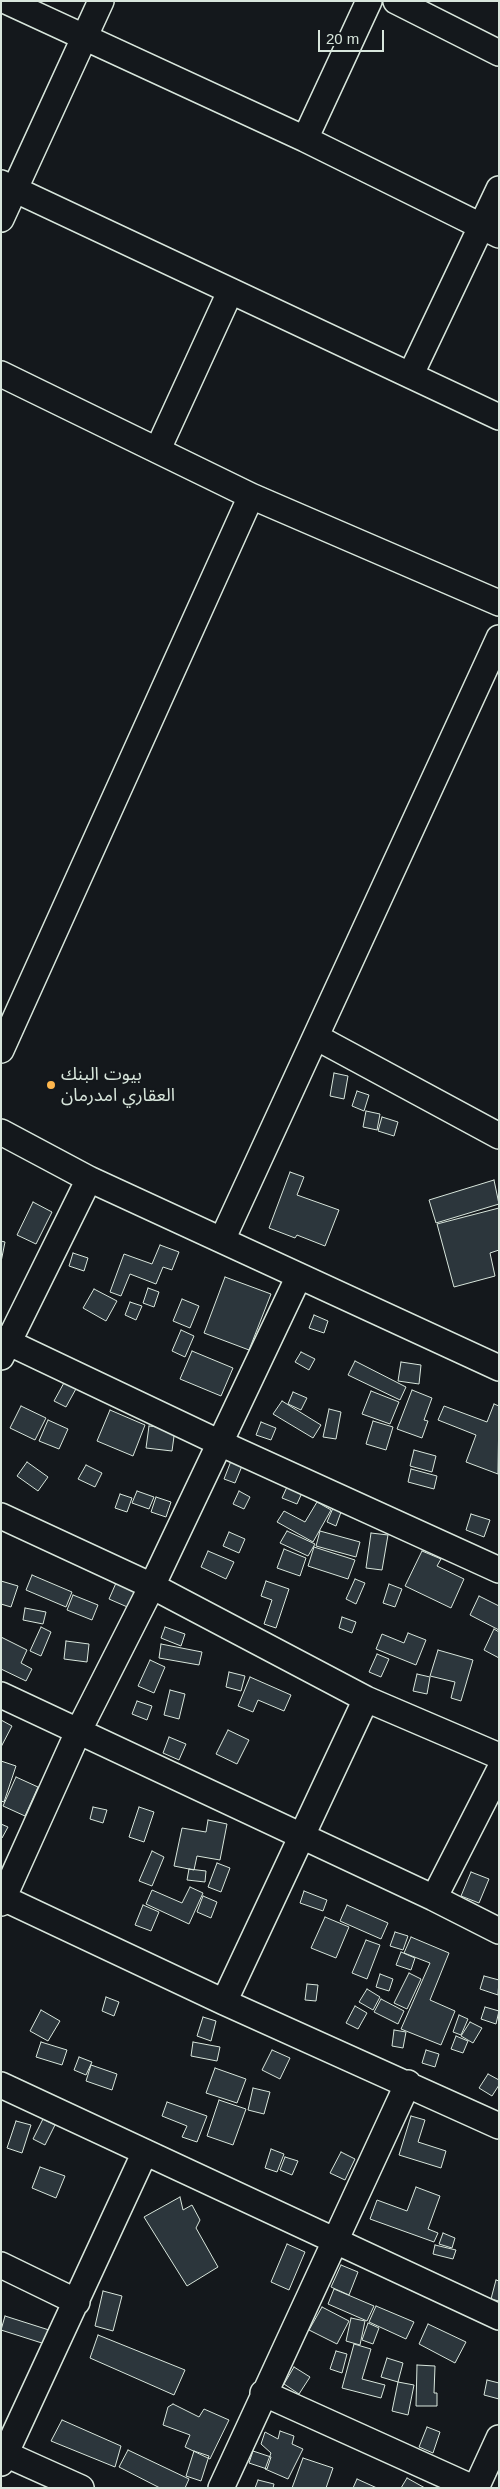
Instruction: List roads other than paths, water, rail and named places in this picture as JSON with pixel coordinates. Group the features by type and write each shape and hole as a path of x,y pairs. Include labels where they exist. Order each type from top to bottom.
{"street":[{"path":"6,1 84,39 305,139 490,231"},
{"path":"1,219 9,187 84,39 101,1"},
{"path":"305,139 369,1"},
{"path":"396,1 499,53"},
{"path":"9,187 230,292 411,374 499,417"},
{"path":"411,374 490,231 499,189"},
{"path":"158,449 230,292"},
{"path":"2,378 158,449 251,496 499,603"},
{"path":"1,1050 251,496"},
{"path":"222,1240 499,638"},
{"path":"316,1037 499,1136"},
{"path":"1,1132 89,1179 499,1368"},
{"path":"89,1179 4,1346 499,1570"},
{"path":"299,1276 152,1586 78,1732 2,1900 499,2126"},
{"path":"1,1516 152,1586 366,1699 499,1756"},
{"path":"1,1695 302,1835 499,1931"},
{"path":"224,2002 366,1699"},
{"path":"434,1898 499,1770"},
{"path":"221,2488 408,2084"},
{"path":"1,2085 499,2317"},
{"path":"81,2488 3,2456 146,2152"},
{"path":"1,2265 77,2302"},
{"path":"263,2394 474,2488 499,2438"}],"place":[{"name":"بيوت البنك العقاري امدرمان","path":"51,1085"}]}
